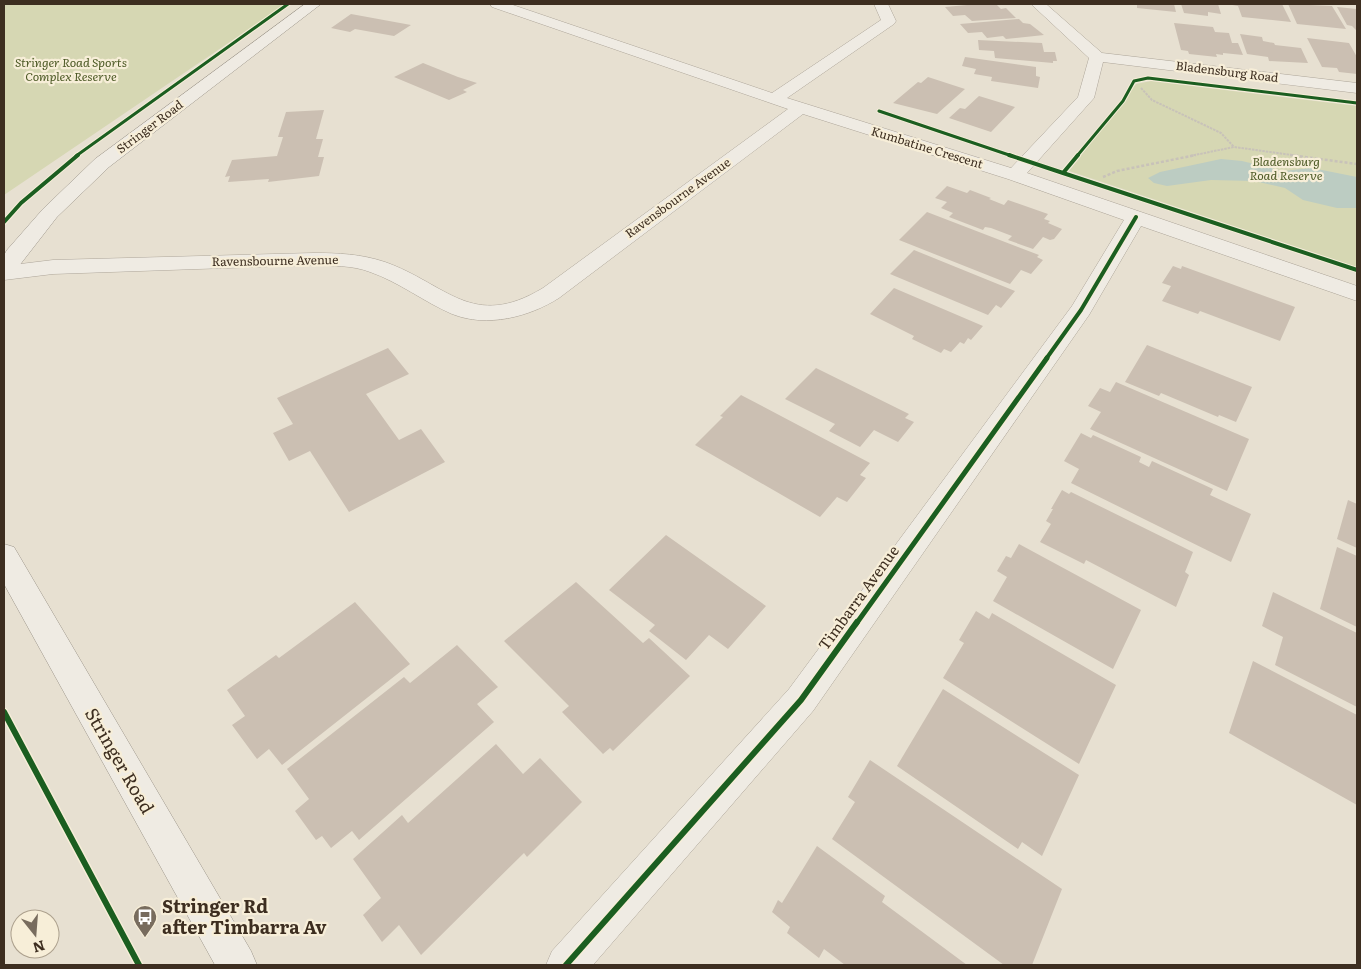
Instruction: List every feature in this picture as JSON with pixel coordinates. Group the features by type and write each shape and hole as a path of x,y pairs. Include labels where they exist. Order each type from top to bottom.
{"street":[{"name":"Stringer Road","path":"4,270 21,245 72,188 102,163 314,4"},
{"name":"Kumbatine Crescent","path":"497,4 801,108 1015,175 1357,294"},
{"path":"774,99 889,21 881,4"},
{"path":"1015,175 1086,98 1098,57 1038,4"},
{"name":"Bladensburg Road","path":"1098,57 1357,88"},
{"name":"Ravensbourne Avenue","path":"4,273 54,267 313,259 352,260 378,266 462,309 487,313 512,310 533,304 551,293 801,108"},
{"name":"Timbarra Avenue","path":"566,965 802,700 1081,310 1136,217"},
{"name":"Stringer Road","path":"4,556 237,965"}],"path":[{"path":"1098,57 1130,77 1152,100 1221,132 1234,147"},
{"path":"1083,198 1103,177 1117,170 1234,147 1357,164"}],"green space":[{"name":"Stringer Road Sports Complex Reserve","path":"4,4 286,4 4,195"},
{"name":"Bladensburg Road Reserve","path":"1151,81 1357,106 1357,267 1069,171 1136,84"}],"shaded area":[{"path":"1221,159 1242,161 1283,171 1312,168 1357,177 1357,208 1337,208 1303,200 1285,188 1254,181 1211,180 1167,186 1154,183 1148,178 1160,172"}],"building":[{"path":"996,4 1001,9 1006,8 1016,18 972,21 965,15 953,16 945,7"},
{"path":"1137,4 1174,4 1176,12 1137,8"},
{"path":"1181,4 1218,4 1221,14 1208,12 1208,16 1184,13"},
{"path":"1227,4 1282,4 1291,22 1242,17 1238,6"},
{"path":"1288,4 1332,6 1346,29 1297,24"},
{"path":"1337,7 1357,9 1357,31 1352,26 1347,25"},
{"path":"351,14 411,25 394,36 355,29 350,32 331,28"},
{"path":"1019,19 1023,23 1030,24 1044,35 1006,39 1003,36 987,38 982,32 968,33 960,24"},
{"path":"1174,23 1213,27 1215,32 1229,33 1232,43 1238,43 1243,55 1223,53 1223,55 1216,54 1217,57 1189,54 1188,51 1181,50"},
{"path":"1240,34 1262,37 1263,41 1274,43 1275,45 1301,48 1308,63 1269,61 1268,57 1247,54"},
{"path":"1307,38 1349,43 1357,57 1357,74 1339,72 1337,68 1322,67"},
{"path":"978,40 1042,43 1044,52 1055,52 1057,61 1053,61 1053,63 995,58 994,51 979,50"},
{"path":"965,57 1036,67 1036,76 1040,77 1038,88 991,81 992,77 974,74 976,69 962,66"},
{"path":"423,63 477,83 463,90 467,92 449,100 394,77"},
{"path":"928,77 965,89 937,114 893,103 918,82 921,83"},
{"path":"979,96 1015,107 991,132 949,118 960,108 965,109"},
{"path":"324,110 316,139 323,139 318,157 324,157 319,176 268,182 269,179 228,182 230,176 225,177 232,160 277,156 283,137 278,137 286,112"},
{"path":"947,186 967,193 970,190 1004,205 1008,200 1048,214 1044,219 1050,221 1048,223 1062,229 1054,239 1050,240 1043,237 1033,249 1008,240 1012,236 991,228 985,227 983,230 949,217 953,213 941,208 947,202 935,198"},
{"path":"927,212 1039,255 1037,257 1043,260 1031,274 1021,270 1010,284 899,240"},
{"path":"914,250 1015,291 1001,308 996,305 988,315 890,274"},
{"path":"1173,266 1181,269 1182,266 1295,307 1280,341 1200,311 1198,314 1162,301 1171,286 1162,283"},
{"path":"894,288 983,326 971,340 968,338 964,344 960,342 951,352 944,349 941,353 912,339 914,336 870,314"},
{"path":"1147,345 1252,387 1236,422 1219,415 1218,417 1161,393 1159,396 1125,382"},
{"path":"388,348 409,374 366,394 399,440 421,429 445,462 349,512 310,451 289,461 273,433 293,424 277,398"},
{"path":"816,368 909,414 905,418 914,422 898,442 874,430 860,447 829,431 835,424 785,399"},
{"path":"1116,382 1249,439 1227,491 1090,429 1101,412 1088,406 1100,388 1110,392"},
{"path":"741,395 870,463 860,475 866,478 847,502 837,497 820,517 695,445 723,417 720,416"},
{"path":"1081,433 1091,438 1093,435 1141,457 1139,462 1149,467 1152,461 1213,489 1210,495 1251,514 1231,562 1071,483 1079,469 1064,461"},
{"path":"1062,490 1069,494 1071,492 1193,552 1185,572 1189,575 1176,607 1086,560 1084,564 1040,542 1051,524 1046,521"},
{"path":"1348,500 1357,504 1357,548 1337,539"},
{"path":"666,535 766,606 728,649 709,635 686,660 649,631 655,625 609,590"},
{"path":"1019,544 1141,610 1113,669 993,601 1007,577 997,571 1006,556 1011,558"},
{"path":"1337,547 1357,556 1357,627 1320,609"},
{"path":"576,582 643,643 649,638 690,676 613,751 610,748 603,754 562,712 569,706 504,641"},
{"path":"1273,592 1357,633 1357,707 1275,665 1283,637 1262,626"},
{"path":"355,602 410,664 282,765 269,749 257,759 232,725 245,716 227,690 276,655 279,658"},
{"path":"976,611 989,619 992,613 1116,685 1079,764 943,678 964,643 959,640"},
{"path":"457,645 498,687 477,704 494,722 359,840 352,831 331,848 322,836 316,840 295,811 309,799 287,769 404,677 410,683"},
{"path":"1253,661 1357,715 1357,805 1229,733"},
{"path":"943,689 1079,775 1042,856 1022,842 1018,849 897,766"},
{"path":"496,744 523,774 540,758 582,802 527,857 524,853 421,955 399,925 382,942 363,915 381,898 353,859 402,815 408,823"},
{"path":"870,760 1062,889 1032,965 1004,965 832,839 855,802 848,797"},
{"path":"817,846 885,896 882,902 967,965 845,965 824,949 819,958 787,933 790,927 772,912 778,900 782,903"}],"cycle path":[{"path":"4,222 21,203 81,152 288,4"},
{"path":"1357,103 1148,78 1134,81 1123,101 1063,173 1357,270"},
{"path":"879,111 1063,173"},
{"path":"566,965 801,700 1081,310 1136,217"},
{"path":"4,712 139,965"}],"place":[{"name":"Stringer Rd after Timbarra Av","path":"145,938"}]}
